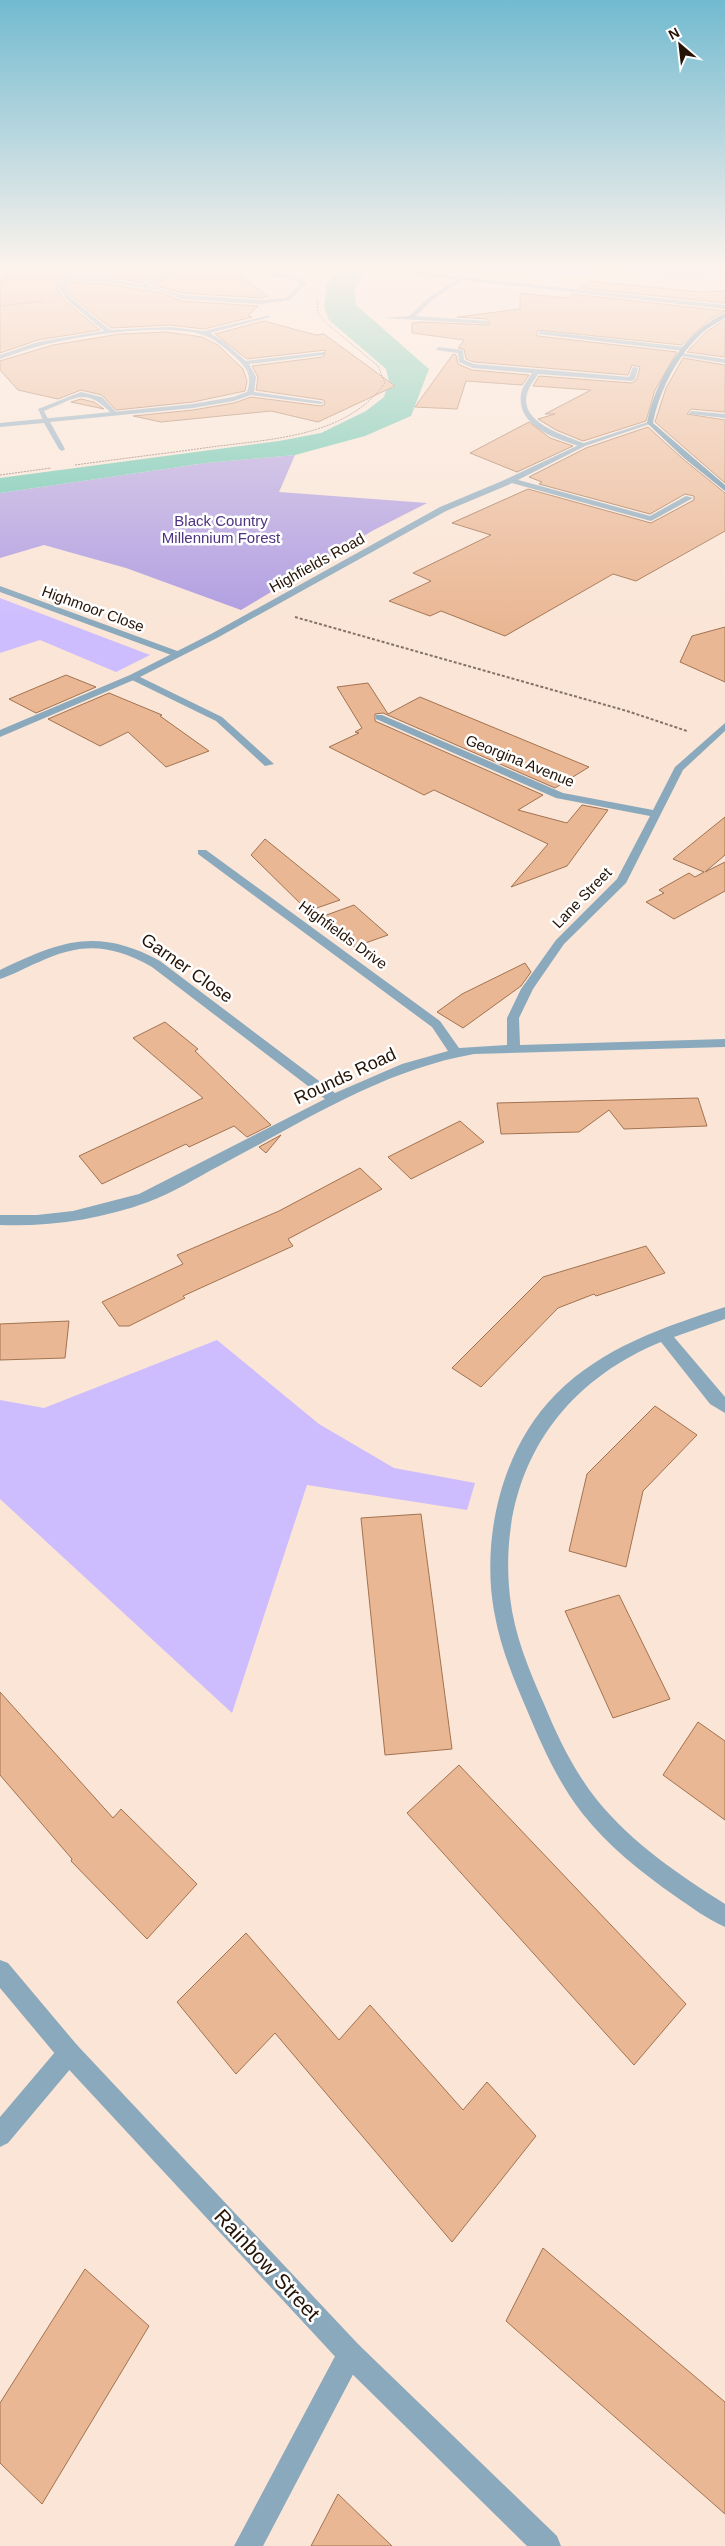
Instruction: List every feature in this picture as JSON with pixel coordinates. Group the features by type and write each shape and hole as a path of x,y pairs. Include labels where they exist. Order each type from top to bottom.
{"main road":[{"path":"664,386 652,407 650,422 686,457 725,489"}],"street":[{"path":"250,393 252,386"},
{"path":"528,386 524,392 524,406 536,426 583,445"},
{"path":"0,425 193,406 234,399 250,393 321,402"},
{"path":"62,448 40,410 80,394 100,398 115,414"},
{"path":"691,413 725,416"},
{"name":"Highfields Road","path":"0,734 133,677 265,608 444,508 511,480 583,445 650,422"},
{"path":"511,480 650,519 689,498"},
{"name":"Highmoor Close","path":"0,589 177,654"},
{"path":"133,677 219,719 269,764"},
{"name":"Georgina Avenue","path":"379,718 560,796 656,814"},
{"name":"Lane Street","path":"514,1049 513,1018 527,989 560,942 622,881 680,769 725,726"},
{"name":"Highfields Drive","path":"202,852 436,1024 456,1052"},
{"name":"Garner Close","path":"0,975 44,954 70,945 98,943 124,946 156,964 334,1099"},
{"name":"Rounds Road","path":"0,1220 46,1220 74,1217 110,1209 144,1198 334,1099 390,1073 422,1061 456,1052 725,1043"},
{"path":"725,1313 631,1347 587,1376 558,1403 539,1428 523,1456 511,1487 503,1521 499,1558 501,1597 509,1637 522,1678 550,1742 568,1776 591,1808 623,1843 660,1874 725,1916"},
{"path":"663,1334 716,1399 725,1406"},
{"name":"Rainbow Street","path":"0,1971 69,2053 350,2354 547,2546"},
{"path":"0,2135 69,2053"},
{"path":"248,2546 350,2354"}],"path":[{"path":"265,608 627,710 689,732"}],"shaded area":[{"path":"0,598 150,655 116,672 40,640 0,653"},
{"path":"217,1340 319,1424 394,1468 475,1483 467,1510 307,1485 232,1713 0,1499 0,1400 44,1408"}],"green space":[{"name":"Black Country Millennium Forest","path":"295,455 279,492 427,503 372,531 241,610 126,568 44,545 0,558 0,493 206,463"}],"water":[{"path":"387,386 423,386 411,416 365,436 295,455 206,463 0,493 0,478 279,441 321,433 366,411 384,397"}],"building":[{"path":"14,386 246,386 245,391 193,402 116,410 102,395 81,390 58,399 18,390"},
{"path":"257,386 395,386 318,422 271,411 161,422 133,416 193,410 234,403 251,397 321,406 325,404 324,400 256,390"},
{"path":"430,386 464,386 457,409 415,407"},
{"path":"533,386 657,386 646,421 583,441 556,430 538,419 555,414 545,414 591,390"},
{"path":"667,386 725,386 725,412 691,409 687,414 725,420 725,483 655,422"},
{"path":"81,399 94,402 104,409 71,402"},
{"path":"529,422 550,438 573,446 517,472 470,453"},
{"path":"648,427 683,459 725,493 725,531 636,581 613,574 505,636 441,611 430,616 389,601 431,581 413,573 491,535 452,523 528,489 651,523 694,500 694,496 685,494 650,514 539,484 542,482 529,477 586,448"},
{"path":"725,627 725,682 680,662 692,636"},
{"path":"66,675 96,687 36,713 9,699"},
{"path":"368,683 388,714 420,697 589,767 555,788 383,713 375,714 375,721 543,795 518,810 567,823 582,805 608,810 567,866 511,887 548,844 434,790 424,795 329,747 359,733 355,732 362,728 337,687"},
{"path":"109,693 162,715 160,716 209,751 166,767 128,732 100,746 48,719"},
{"path":"725,817 725,855 705,872 725,862 725,891 674,919 646,902 664,893 659,890 689,873 695,877 704,872 673,859"},
{"path":"265,839 340,900 308,911 251,855"},
{"path":"354,905 388,935 354,947 321,917"},
{"path":"525,963 531,972 521,986 463,1028 437,1012 462,994"},
{"path":"165,1022 198,1049 195,1051 271,1125 247,1137 234,1126 189,1147 186,1144 102,1184 79,1156 203,1098 133,1038"},
{"path":"698,1098 707,1126 624,1129 609,1110 579,1132 501,1134 497,1103"},
{"path":"460,1121 484,1142 411,1179 388,1157"},
{"path":"281,1135 266,1153 259,1147"},
{"path":"360,1168 382,1189 288,1239 293,1246 183,1296 185,1298 129,1326 119,1326 102,1302 183,1264 177,1255 279,1211"},
{"path":"646,1246 665,1273 596,1296 594,1294 558,1308 481,1387 452,1368 543,1277"},
{"path":"69,1321 65,1358 0,1360 0,1324"},
{"path":"655,1406 697,1435 643,1491 626,1567 569,1551 587,1474"},
{"path":"421,1514 452,1749 385,1755 361,1518"},
{"path":"619,1595 670,1699 613,1718 565,1611"},
{"path":"0,1692 113,1818 121,1809 197,1884 147,1939 71,1861 72,1859 0,1775"},
{"path":"698,1722 725,1741 725,1820 663,1775"},
{"path":"459,1765 686,2004 634,2065 407,1813"},
{"path":"246,1933 339,2040 370,2005 463,2110 487,2082 536,2136 452,2242 275,2033 236,2074 177,2002"},
{"path":"543,2248 725,2402 725,2514 506,2321"},
{"path":"85,2269 149,2326 42,2504 0,2463 0,2403"},
{"path":"338,2494 392,2546 311,2546"}]}
